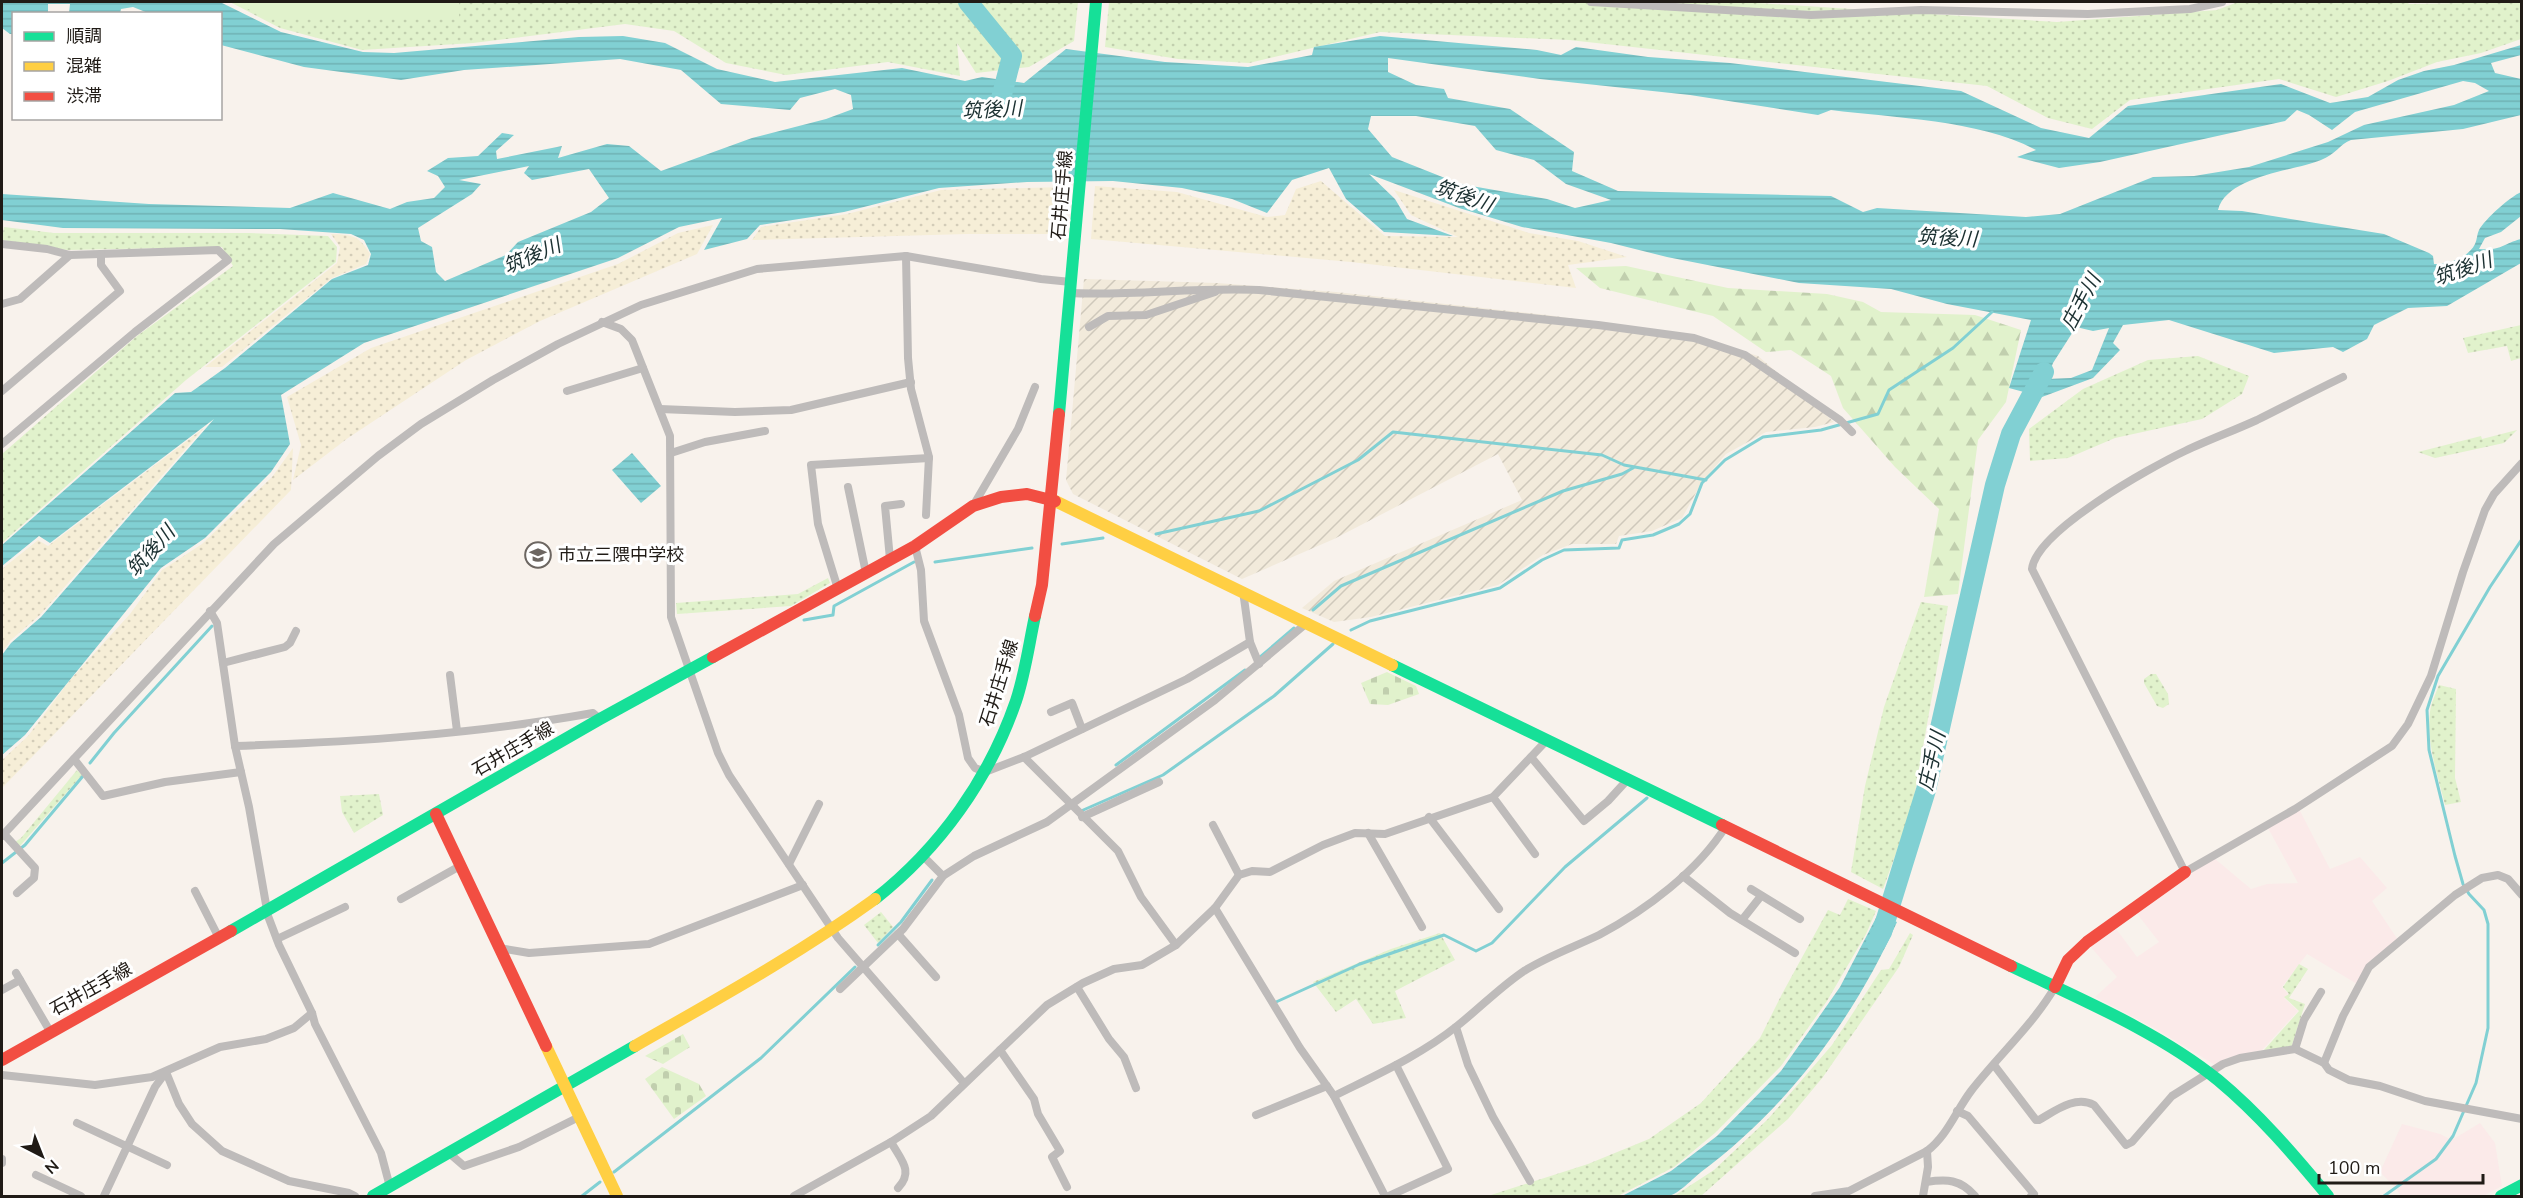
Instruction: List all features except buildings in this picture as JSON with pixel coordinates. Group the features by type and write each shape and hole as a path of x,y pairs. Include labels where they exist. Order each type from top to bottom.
{"main road":[{"name":"石井庄手線","path":"373,1197 565,1088 832,930 877,897 922,855 954,818 985,772 1004,734 1017,698 1035,626 1042,585 1096,2"},
{"name":"石井庄手線","path":"2,1060 600,719 915,546 973,506 1001,497 1027,494 1050,498"},
{"path":"1050,498 1243,590 1546,740 1629,778 2055,987 2174,1049 2208,1073 2259,1118 2328,1197"},
{"path":"436,814 617,1197"},
{"path":"2055,987 2068,960 2087,942 2185,872"},
{"path":"2501,1197 2522,1185"}],"street":[{"path":"1591,2 1811,15 1923,6 2088,14 2190,9 2217,2"},
{"path":"2,244 47,249 70,255 218,250 228,260 135,332 2,444"},
{"path":"2,391 120,291 101,265 101,254"},
{"path":"2,304 20,298 70,255"},
{"path":"906,256 910,382 928,458 926,515"},
{"path":"17,893 34,878 36,868 3,835 274,544 395,443 421,424 493,380 602,322 641,305 757,269 906,256 1041,279 1070,287 1131,295 1226,289 1479,312 1694,338 1745,355 1840,420 1852,432"},
{"path":"1089,327 1108,316 1146,315 1226,289"},
{"path":"602,322 621,329 633,340 670,436 671,617 718,753 729,774 832,930 964,1083"},
{"path":"567,391 644,368"},
{"path":"2343,377 2255,421 2184,451 2109,494 2077,516 2044,545 2033,560 2032,569 2185,872 2295,809 2392,746 2408,724 2431,676 2485,510 2494,494 2522,463"},
{"path":"660,409 735,412 791,410 910,382"},
{"path":"973,506 1018,429 1035,387"},
{"path":"671,453 705,442 765,431"},
{"path":"838,588 818,524 811,465 928,458"},
{"path":"848,487 866,573"},
{"path":"890,559 885,506 901,504"},
{"path":"915,546 921,570 924,621 959,716 968,758 975,768 985,772 1024,757 1187,679 1250,642"},
{"path":"1243,590 1250,642 1257,661"},
{"path":"210,611 217,623 235,746 268,910 277,939 315,1024 381,1153 390,1187"},
{"path":"840,988 898,934 943,876 974,856 1047,822 1197,713 1257,661 1308,622"},
{"path":"223,663 285,647 290,643 296,631"},
{"path":"450,675 457,731"},
{"path":"1051,712 1072,704 1082,729"},
{"path":"235,746 381,739 594,713 600,719"},
{"path":"794,1197 891,1142 931,1116 1047,1005 1114,969 1142,965 1176,945 1215,908 1239,875 1252,871 1270,872 1323,845 1355,833 1385,834 1429,817 1493,797 1546,740"},
{"path":"1024,757 1069,805 1118,851 1141,897 1176,945"},
{"path":"1531,757 1584,821 1629,778"},
{"path":"74,759 103,796 165,782 241,772"},
{"path":"1082,817 1159,782"},
{"path":"1493,797 1534,854"},
{"path":"789,864 819,804"},
{"path":"1429,817 1499,909"},
{"path":"1213,825 1239,875"},
{"path":"1334,1096 1396,1065 1456,1027 1507,982 1534,965 1599,935 1628,917 1696,866 1712,848 1726,826"},
{"path":"1368,833 1422,927"},
{"path":"922,855 943,876"},
{"path":"401,899 460,866"},
{"path":"2324,1063 2343,1016 2369,967 2466,888 2482,879 2498,875 2508,879 2522,895"},
{"path":"1683,876 1742,920 1795,953"},
{"path":"499,948 530,953 649,944 802,885"},
{"path":"1752,889 1800,919"},
{"path":"195,891 219,938"},
{"path":"1742,920 1761,896"},
{"path":"277,939 345,907"},
{"path":"1215,908 1295,1039 1334,1096 1387,1197 1448,1169 1396,1065"},
{"path":"898,934 936,977"},
{"path":"2,990 18,976 51,1033"},
{"path":"1077,987 1109,1039 1124,1057 1136,1088"},
{"path":"1819,1196 1849,1191 1927,1151 1937,1143 1970,1092 2036,1017 2055,987"},
{"path":"2295,1049 2304,1020 2320,992"},
{"path":"2,1075 95,1085 152,1077 220,1047 266,1038 294,1028 312,1013"},
{"path":"1456,1027 1467,1065 1493,1117 1530,1181"},
{"path":"1994,1065 2036,1120 2078,1101 2087,1101 2094,1105 2126,1145 2133,1142 2172,1096 2188,1083 2223,1064 2240,1058 2295,1049 2324,1063 2329,1070 2349,1080 2380,1086 2425,1101 2522,1119"},
{"path":"1000,1050 1034,1099 1038,1114 1060,1151 1052,1157 1067,1187"},
{"path":"104,1197 155,1087 166,1072"},
{"path":"166,1072 179,1104 192,1124 222,1151 289,1181 349,1193 355,1197"},
{"path":"1256,1115 1327,1086"},
{"path":"1957,1111 1968,1116 2034,1194 2031,1197"},
{"path":"449,1153 464,1166 519,1147 579,1117"},
{"path":"77,1123 167,1165"},
{"path":"891,1142 907,1172 906,1179 898,1188"},
{"path":"1923,1197 1928,1167 1927,1151"},
{"path":"36,1175 81,1197"},
{"path":"1926,1182 1946,1179 1956,1181 1966,1187 1975,1197"}],"shaded area":[{"path":"1084,279 1217,283 1336,292 1547,315 1691,335 1758,356 1834,422 1815,427 1766,432 1726,454 1702,482 1682,518 1652,531 1619,536 1616,544 1572,544 1543,555 1498,585 1371,617 1334,622 1302,608 1334,581 1522,500 1498,454 1334,539 1242,579 1073,494 1066,480"},
{"path":"2299,809 2330,869 2360,857 2387,888 2372,901 2398,940 2357,984 2307,954 2282,987 2288,994 2284,998 2298,1011 2262,1050 2227,1058 2215,1065 2156,1029 2095,997 2117,977 2089,945 2114,926 2137,957 2159,942 2135,911 2214,858 2251,889 2267,884 2298,883 2268,828"},
{"path":"2480,1123 2495,1143 2502,1186 2483,1196 2401,1196 2380,1172 2402,1124 2440,1134 2452,1140"}],"green space":[{"path":"230,2 1078,2 1074,41 1029,67 976,73 957,43 960,76 888,62 786,75 726,63 674,31 625,24 473,43 362,50 280,28"},
{"path":"233,2 459,2 459,17 265,17"},
{"path":"1109,2 1742,2 2057,22 2217,10 2238,2 2407,2 2409,4 2522,2 2521,39 2481,53 2437,62 2388,81 2336,97 2279,79 2130,100 2092,129 2048,118 1987,86 1569,40 1380,32 1249,63 1178,59 1105,47"},
{"path":"4,227 54,233 249,233 328,236 337,247 336,262 186,380 2,543 2,454 137,336 233,266 222,247 67,250 2,240"},
{"path":"1626,266 1728,288 1827,294 1863,302 1881,312 1975,315 2021,330 2006,402 1978,440 1958,594 1924,597 1939,509 1895,467 1843,408 1831,376 1791,350 1766,352 1713,316 1600,288 1576,268"},
{"path":"2521,325 2521,358 2511,361 2507,346 2468,353 2463,338"},
{"path":"2198,356 2249,376 2242,394 2202,419 2115,438 2068,458 2030,461 2029,429 2083,389 2148,360"},
{"path":"2517,430 2504,443 2435,458 2418,452 2481,436 2482,439"},
{"path":"828,578 830,583 791,606 677,614 676,603 798,594"},
{"path":"1921,602 1948,606 1912,809 1883,889 1851,872 1865,786 1884,707"},
{"path":"1387,672 1416,686 1419,694 1388,705 1370,704 1361,683"},
{"path":"2151,674 2156,674 2168,694 2169,704 2163,708 2157,706 2144,683 2144,679"},
{"path":"2439,685 2456,689 2455,778 2461,802 2445,805 2433,759 2429,724 2432,702"},
{"path":"77,770 82,775 20,846 15,842 21,838"},
{"path":"379,794 383,815 354,833 342,812 340,796"},
{"path":"1848,899 1876,911 1866,934 1827,1001 1781,1066 1715,1133 1674,1167 1618,1196 1481,1196 1491,1195 1588,1164 1649,1139 1701,1103 1760,1038 1828,910 1840,915"},
{"path":"881,912 893,927 878,943 864,925"},
{"path":"1440,933 1455,960 1395,991 1406,1018 1373,1024 1356,999 1336,1012 1313,982 1391,949"},
{"path":"1910,933 1913,935 1899,967 1823,1077 1788,1119 1701,1196 1674,1196 1714,1170 1768,1119 1832,1045 1881,970 1889,969"},
{"path":"2299,964 2308,969 2289,998 2305,1004 2291,1048 2264,1050 2299,1011 2284,997 2289,994 2283,987"},
{"path":"683,1034 690,1047 663,1064 645,1056"},
{"path":"662,1067 699,1084 706,1096 674,1119 645,1079"}],"sand":[{"path":"1321,181 1385,236 1458,237 1411,215 1394,190 1529,233 1578,241 1627,257 1568,265 1576,288 1351,262 1091,239 1095,186 1177,192 1267,217 1285,215 1296,189"},
{"path":"1064,187 1061,234 967,234 752,240 761,227 847,214 941,190"},
{"path":"713,225 697,254 540,321 466,360 348,438 293,480 301,445 287,397 371,348 618,264 678,233"},
{"path":"331,234 354,237 362,243 370,254 366,264 332,278 222,367 205,367 337,263 340,247"},
{"path":"204,428 40,615 11,640 2,652 2,569 38,540 48,546"},
{"path":"293,448 291,490 2,788 2,760 28,736 70,680 130,614 162,570 202,544 272,477"}],"water":[{"name":"筑後川","path":"2,2 220,2 281,32 363,52 394,53 579,37 623,36 665,43 717,69 775,82 902,68 965,81 982,77 1024,83 1066,49 1165,62 1248,67 1312,55 1314,47 1380,36 1537,50 1561,55 1576,47 1961,91 2041,128 2089,138 2128,106 2281,84 2330,103 2343,101 2368,97 2398,80 2424,71 2454,65 2521,45 2521,55 2491,63 2495,73 2521,79 2521,115 2463,129 2351,140 2321,160 2263,176 2234,189 2224,198 2218,210 2242,211 2384,234 2429,253 2433,256 2434,264 2440,264 2452,262 2468,253 2475,244 2479,230 2487,220 2504,203 2521,192 2521,216 2501,232 2485,238 2479,249 2497,248 2521,239 2521,263 2447,306 2408,308 2374,325 2367,339 2343,352 2333,347 2274,353 2169,320 2123,325 2113,343 2120,350 2093,378 2042,397 2009,388 2031,320 1947,304 1891,289 1799,283 1667,257 1611,243 1522,227 1459,208 1369,174 1395,199 1407,219 1453,236 1384,232 1346,199 1329,168 1292,180 1267,213 1232,199 1182,188 1113,181 1027,182 939,188 844,212 760,225 747,239 704,250 722,218 679,227 618,258 364,343 281,395 290,444 271,472 205,538 161,568 25,735 2,755 2,655 11,643 41,617 214,419 50,543 39,536 2,566 2,545 175,393 191,392 225,368 332,279 368,265 371,254 364,240 351,234 280,229 63,228 2,220 2,194 149,204 290,208 333,193 390,209 407,202 434,198 445,187 438,176 427,171 448,158 478,156 502,133 514,135 496,151 497,159 562,146 558,158 607,144 629,146 661,171 752,138 826,119 853,109 851,95 835,89 800,98 790,110 721,104 681,70 620,59 464,70 401,80 304,67 222,45 222,12 146,12 133,7 121,9 120,12 69,12 70,4 48,4 48,12 12,12 12,34 2,28","holes":["1388,58 1540,79 1690,95 1818,115 1831,110 1964,126 2014,140 2036,150 2017,157 2059,168 2100,162 2285,121 2297,110 2332,130 2355,112 2463,81 2475,83 2489,91 2454,105 2364,125 2328,142 2249,167 2194,176 2153,177 2060,214 2026,217 1877,208 1863,212 1831,196 1618,191 1572,171 1574,152 1510,109 1448,98 1444,89 1416,85 1388,72","1371,116 1416,116 1475,126 1496,150 1534,160 1566,184 1611,200 1575,208 1547,199 1460,184 1392,157 1368,129","529,166 524,173 532,180 589,169 609,198 591,212 518,242 506,255 445,281 436,272 432,247 421,241 418,228 472,194 481,184 459,180","2076,327 2093,331 2109,328 2092,370 2071,378 2047,379 2053,363"]},
{"path":"632,453 661,486 641,503 612,470"},
{"path":"1878,914 1897,922 1880,958 1838,1027 1789,1091 1732,1147 1677,1192 1657,1197 1622,1196 1671,1171 1717,1136 1781,1071 1840,987"}],"waterway":[{"name":"筑後川","path":"968,2 1012,56 999,106"},
{"path":"1351,630 1370,621 1500,588 1542,560 1564,550 1619,548 1622,540 1653,535 1679,524 1690,514 1702,483 1725,460 1763,437 1821,430 1878,414 1889,390 1953,348 1992,312"},
{"name":"庄手川","path":"1876,943 1882,932 1926,790 1995,485 2011,434 2044,372"},
{"path":"1156,534 1259,511 1358,460 1393,432 1602,455 1624,465 1706,480"},
{"path":"1313,610 1341,586 1563,491 1622,474 1633,468"},
{"path":"1062,544 1103,538"},
{"path":"2384,1196 2436,1159 2453,1136 2476,1083 2488,1028 2488,924 2484,910 2463,884 2455,856 2429,750 2427,710 2438,676 2490,587 2522,539"},
{"path":"935,562 1032,548"},
{"path":"804,620 833,615 834,606 914,562"},
{"path":"90,763 114,733 212,626"},
{"path":"1259,658 1294,628"},
{"path":"1081,811 1163,775 1274,696 1333,644"},
{"path":"1116,765 1245,670"},
{"path":"2,863 25,845 83,776"},
{"path":"1276,1002 1360,964 1444,935 1476,951 1492,943 1565,867 1647,798"},
{"path":"878,945 901,922 932,880"},
{"path":"614,1172 761,1058 855,967"},
{"path":"582,1196 600,1182"}],"traffic: fast":[{"path":"1059,414 1096,2"},
{"path":"875,899 921,858 941,835 960,810 992,758 1016,701 1035,616"},
{"path":"231,931 600,719 713,657"},
{"path":"1392,665 1722,825"},
{"path":"2011,966 2118,1017 2195,1063 2218,1080 2262,1121 2328,1196"},
{"path":"373,1196 635,1046"},
{"path":"2501,1196 2522,1185"}],"traffic: slow":[{"path":"1055,501 1392,665"},
{"path":"635,1046 787,957 875,899"},
{"path":"546,1046 617,1196"}],"traffic: jam":[{"path":"1035,616 1042,585 1059,414"},
{"path":"713,657 915,546 973,506 1001,497 1027,494 1055,501"},
{"path":"436,814 546,1046"},
{"path":"1722,825 2011,966"},
{"path":"2055,987 2068,960 2087,942 2185,872"},
{"path":"2,1060 231,931"}],"place":[{"name":"市立三隈中学校","path":"538,555"}]}
